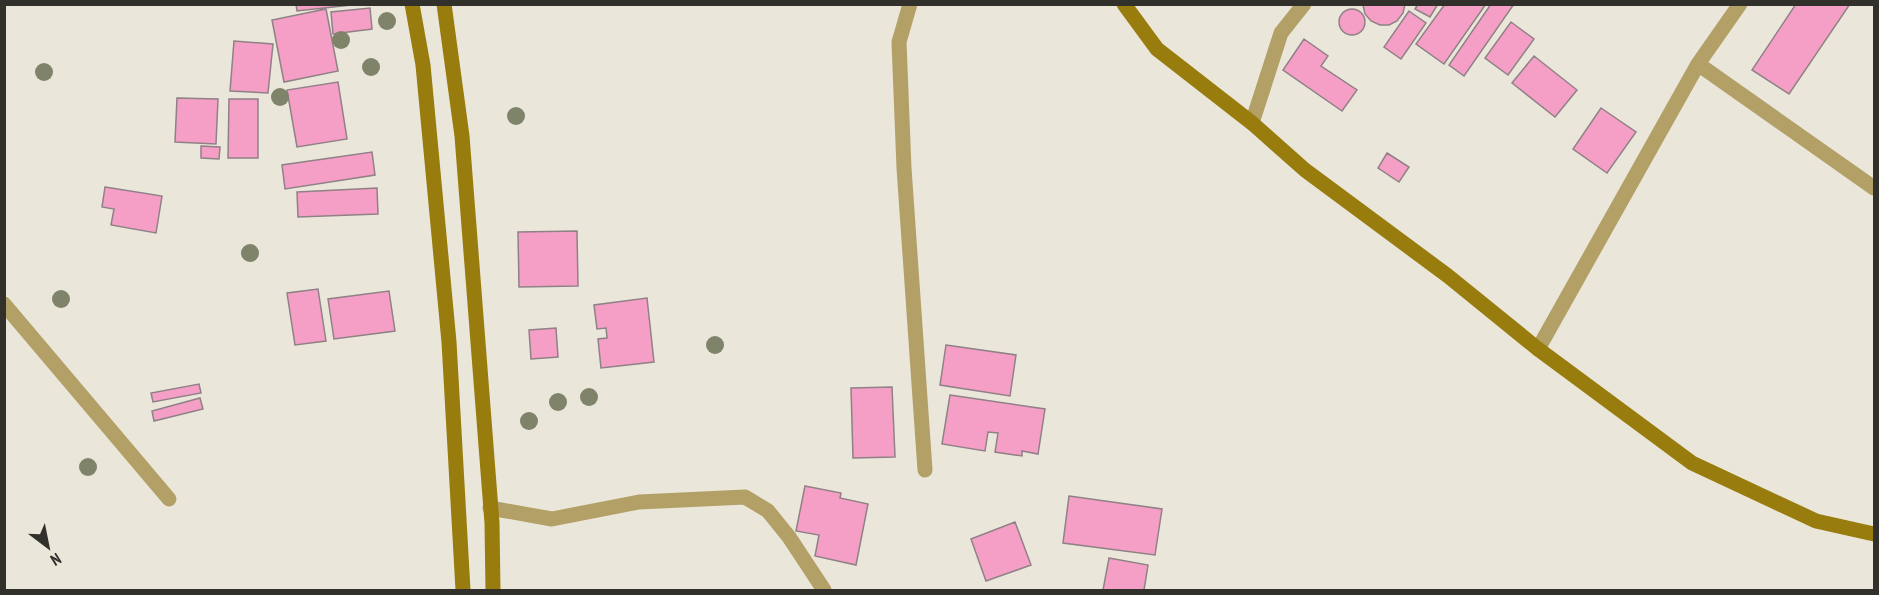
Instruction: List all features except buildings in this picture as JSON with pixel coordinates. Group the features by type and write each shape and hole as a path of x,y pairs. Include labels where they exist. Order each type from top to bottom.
{"main road":[{"path":"412,4 423,65 449,342 463,591"},
{"path":"444,4 462,136 490,508 493,591"},
{"path":"1124,4 1157,49 1252,123 1305,170 1448,276 1538,349 1692,463 1815,521 1875,534"}],"street":[{"path":"910,4 899,42 904,168 925,470"},
{"path":"1252,123 1281,33 1304,4"},
{"path":"1538,349 1698,64 1740,4"},
{"path":"1698,64 1875,188"},
{"path":"4,304 168,499"},
{"path":"490,508 552,519 639,502 745,497 768,512 789,537 824,591"}]}
